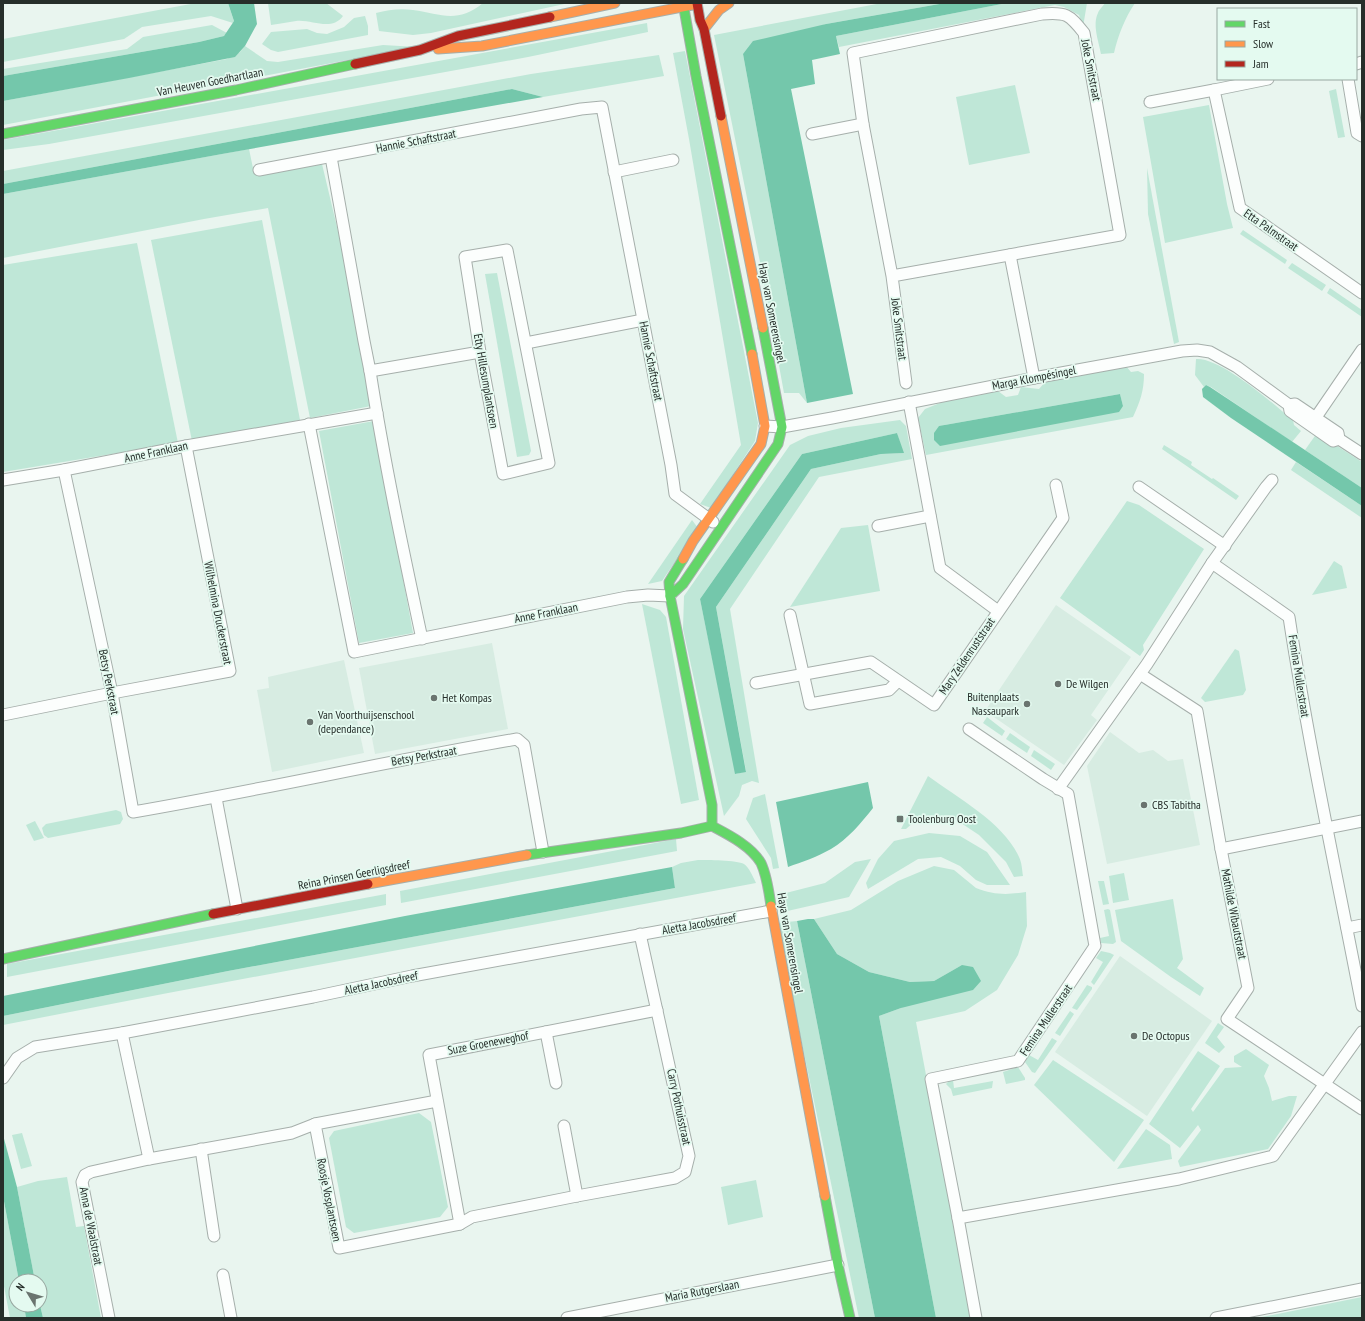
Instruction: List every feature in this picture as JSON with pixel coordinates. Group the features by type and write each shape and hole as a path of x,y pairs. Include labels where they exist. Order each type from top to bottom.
{"street":[{"name":"Van Heuven Goedhartlaan","path":"3,134 236,90 420,50 458,36 615,3"},
{"name":"Van Heuven Goedhartlaan","path":"420,50 482,46 698,3"},
{"name":"Haya van Somerensingel","path":"670,596 684,584 778,444 782,427 732,179 704,29 700,20 698,3"},
{"path":"704,29 719,10 729,3"},
{"path":"683,5 765,426 761,444 693,541 669,582 670,596 712,805 712,826"},
{"name":"Joke Smitstraat","path":"892,276 1120,235 1084,33 1073,19 1059,12 1042,14 853,53 863,124 892,276 906,383"},
{"path":"1150,102 1263,80"},
{"path":"1348,80 1357,133 1362,136"},
{"name":"Etta Palmstraat","path":"1214,90 1240,208 1362,294"},
{"name":"Hannie Schaftstraat","path":"260,170 581,109 602,107 675,494 722,528"},
{"path":"812,134 863,124"},
{"path":"331,157 397,519 422,639"},
{"path":"614,172 673,160"},
{"name":"Etty Hillesumplantsoen","path":"507,250 549,464 503,474 480,352 465,257 507,250"},
{"path":"1010,255 1034,378"},
{"path":"526,343 643,320"},
{"name":"Marga Klompésingel","path":"765,426 782,427 1034,378 1182,351 1197,350 1210,352 1237,367 1289,405 1290,411 1313,422 1333,441 1339,439 1362,454"},
{"path":"1313,422 1362,350"},
{"path":"370,371 480,352"},
{"name":"Mary Zeldenruststraat","path":"909,402 940,568 998,611"},
{"name":"Anne Franklaan","path":"3,480 377,413"},
{"name":"Anne Franklaan","path":"309,424 354,652 627,597 648,595 670,596"},
{"name":"Wilhelmina Druckerstraat","path":"3,715 230,671 186,446"},
{"name":"Betsy Perkstraat","path":"64,470 112,693 133,812 216,798 374,765 517,739 524,745 543,852"},
{"path":"1058,789 1140,674 1212,563 1272,480"},
{"name":"Mary Zeldenruststraat","path":"756,683 871,662 934,705 1063,518 1056,485"},
{"path":"1139,487 1225,546"},
{"path":"878,526 930,516"},
{"name":"Femina Mullerstraat","path":"1212,563 1289,617 1302,702 1362,1006"},
{"path":"790,615 810,704 889,690 898,681"},
{"name":"Mathilde Wibautstraat","path":"1140,674 1197,712 1221,849 1248,988 1227,1018 1362,1109"},
{"name":"Femina Mullerstraat","path":"969,729 1058,789 1068,794 1096,946 1018,1061 931,1079 976,1318"},
{"path":"216,798 237,909"},
{"path":"1221,849 1362,820"},
{"name":"Haya van Somerensingel","path":"712,826 730,835 756,856 761,864 768,888 771,911 838,1265 850,1318"},
{"name":"Reina Prinsen Geerligsdreef","path":"3,959 237,909 543,852 681,833 712,826"},
{"name":"Aletta Jacobsdreef","path":"3,1078 17,1058 34,1047 122,1033 412,976 771,911"},
{"path":"1347,928 1362,925"},
{"name":"Carry Pothuisstraat","path":"460,1224 472,1217 675,1178 685,1172 689,1156 640,934"},
{"name":"Suze Groeneweghof","path":"437,1100 429,1055 657,1010"},
{"path":"546,1032 556,1083"},
{"path":"958,1218 1179,1179 1273,1156 1362,1032"},
{"path":"122,1033 149,1159"},
{"path":"315,1124 437,1100 460,1224"},
{"name":"Anna de Waalstraat","path":"109,1318 82,1182 85,1175 91,1172 149,1159 292,1133 315,1124"},
{"name":"Roosje Vosplantsoen","path":"315,1124 339,1248 460,1224"},
{"path":"564,1126 577,1196"},
{"path":"201,1150 214,1236"},
{"name":"Maria Rutgerslaan","path":"567,1318 838,1265"},
{"path":"223,1275 230,1318"},
{"path":"1216,1318 1362,1289"}],"shaded area":[{"path":"196,3 228,3 234,21 233,23 211,16 142,27 124,39 3,62 3,39"},
{"path":"228,3 254,3 257,24 245,46 235,57 3,101 3,76 199,42 224,36 234,21"},
{"path":"268,3 326,3 343,16 338,21 327,24 296,21 271,25"},
{"path":"483,3 569,3 431,33 413,35 379,31 376,13 403,9 449,16 465,14"},
{"path":"882,3 945,3 826,24 743,54 807,403 799,393 784,393 762,272 714,35"},
{"path":"945,3 1007,3 836,36 840,54 812,60 815,84 791,89 853,394 807,403 743,54 753,41 826,24"},
{"path":"1007,3 1087,3 1083,27 1079,15 1064,7 1055,5 839,47 836,36"},
{"path":"1105,3 1135,3 1122,27 1114,53 1101,54 1096,34 1096,18"},
{"path":"365,16 368,26 368,35 278,52 271,50 262,44 271,32 307,29 317,33 327,34 344,27 354,18"},
{"path":"647,23 648,32 528,57 49,144 3,150 3,140"},
{"path":"212,25 227,33 224,36 199,42 3,76 3,69 127,49 143,37"},
{"path":"383,45 417,47 3,125 3,101 227,59 240,52 245,46 267,61 278,62"},
{"path":"685,51 758,423 755,441 711,508 700,504 741,445 673,53"},
{"path":"659,55 664,76 543,97 512,89 3,184 3,171 531,74"},
{"path":"1015,85 1030,153 969,165 956,97"},
{"path":"512,89 543,97 3,194 3,184"},
{"path":"1336,89 1345,137 1338,138 1329,91"},
{"path":"1209,105 1227,204 1233,228 1165,243 1143,117"},
{"path":"249,149 254,173 322,164 347,269 371,406 310,418 268,208 3,258 3,194"},
{"path":"1147,168 1179,342 1174,344 1148,214"},
{"path":"262,220 300,420 192,441 151,240"},
{"path":"1243,230 1287,260 1285,264 1240,234"},
{"path":"137,243 178,443 3,472 3,265"},
{"path":"1292,263 1326,285 1322,291 1288,268"},
{"path":"497,273 531,451 529,455 517,457 485,274"},
{"path":"1330,288 1362,310 1362,317 1327,293"},
{"path":"1196,359 1207,360 1232,373 1260,393 1293,420 1294,425 1301,431 1292,442 1211,387 1206,385 1204,387 1195,375"},
{"path":"1125,365 1131,372 1138,371 1144,374 1141,396 1133,417 926,455 918,418 925,409 945,401 998,391 1006,397 1018,395 1021,387 1039,389 1046,381","holes":["1120,394 1123,406 939,426"]},
{"path":"1206,385 1362,488 1362,506 1231,418 1203,397 1202,389"},
{"path":"1120,394 1123,406 1119,412 940,446 934,440 934,433 939,426"},
{"path":"900,420 906,426 912,459 819,477 730,609 759,783 752,781 742,785 739,796 724,816 683,629 684,596 790,445 808,436 841,428","holes":["897,433 903,453 881,454 811,469 716,607 746,771 736,774 700,599 802,454"]},
{"path":"374,421 413,633 359,643 319,431"},
{"path":"897,433 904,453 881,454 811,469 716,607 746,772 735,774 700,599 802,454"},
{"path":"1317,433 1362,462 1362,488 1305,450"},
{"path":"1164,445 1192,462 1191,465 1239,496 1236,500 1162,449"},
{"path":"1296,462 1362,506 1362,518 1291,470"},
{"path":"1127,501 1139,505 1204,549 1143,645 1144,650 1140,656 1060,598"},
{"path":"692,520 698,528 662,581 648,584"},
{"path":"868,525 880,591 790,607 841,528"},
{"path":"1334,561 1342,566 1347,588 1312,595"},
{"path":"642,604 660,610 666,617 699,800 681,804"},
{"name":"De Wilgen","path":"1056,605 1131,657 1091,715 1097,720 1064,765 985,711"},
{"name":"Het Kompas","path":"492,643 508,729 375,754 359,668"},
{"path":"1235,649 1239,651 1246,690 1243,695 1205,702 1201,698"},
{"name":"Van Voorthuijsenschool (dependance)","path":"344,660 364,753 272,772 257,690 269,688 268,677"},
{"path":"987,717 1005,731 1002,736 983,723"},
{"name":"CBS Tabitha","path":"1110,732 1139,753 1153,750 1168,761 1183,759 1200,845 1107,864 1087,766"},
{"path":"1010,733 1030,747 1027,753 1006,739"},
{"path":"1034,750 1055,764 1051,770 1031,756"},
{"path":"928,776 966,802 992,822 1003,833 1019,857 1023,876 1014,877 1006,862 979,835 955,819 944,816 924,818 915,821 906,829 901,829"},
{"path":"868,782 873,808 854,830 831,849 815,857 788,867 776,802"},
{"path":"765,794 779,868 773,869 771,858 746,819 753,798"},
{"path":"116,810 121,812 123,819 120,824 48,838 44,835 42,828 46,824"},
{"path":"35,821 44,838 34,841 26,825"},
{"path":"929,833 960,836 987,852 1010,885 987,885 976,880 960,866 941,857 918,859 868,889 866,883 878,859 894,841"},
{"path":"676,839 677,851 401,903 400,891"},
{"path":"871,859 849,897 783,912 778,895 825,883 855,862"},
{"path":"698,860 729,861 744,864 756,883 3,1025 3,1016 228,971 675,888 672,867 681,863"},
{"path":"934,866 954,870 976,888 989,892 1013,894 1026,892 1027,926 1018,955 997,990 965,1011 916,1022 972,1318 936,1318 879,1016 901,1008 962,965 934,981 910,982 869,972 837,954 814,919 851,910 898,881"},
{"path":"672,867 675,888 228,971 3,1016 3,996 405,916"},
{"path":"1124,873 1129,900 1113,903 1109,876"},
{"path":"1098,881 1104,881 1109,904 1103,905"},
{"path":"386,894 386,905 7,977 7,964"},
{"path":"1173,899 1183,959 1177,968 1204,988 1200,996 1121,941 1115,910"},
{"path":"1104,910 1110,910 1116,942 1113,944 1101,943 1100,938 1109,936"},
{"path":"814,919 837,954 869,972 910,982 934,981 962,965 973,967 981,981 973,990 901,1008 879,1016 936,1318 875,1318 797,921"},
{"path":"797,921 875,1318 859,1318 777,923"},
{"path":"1101,951 1114,955 1094,985 1091,982 1103,962 1096,958"},
{"name":"De Octopus","path":"1120,956 1212,1021 1147,1116 1055,1052"},
{"path":"1087,985 1092,987 1092,989 1077,1010 1072,1008"},
{"path":"1070,1011 1074,1014 1060,1036 1055,1033"},
{"path":"1218,1023 1224,1027 1217,1037 1225,1047 1219,1053 1205,1043"},
{"path":"1052,1038 1057,1041 1035,1073 1032,1072 1025,1062 1029,1055 1038,1060"},
{"path":"1246,1049 1269,1065 1264,1076 1272,1101 1289,1096 1297,1096 1291,1116 1268,1149 1180,1167 1178,1161 1201,1130 1198,1125 1180,1148 1149,1124 1198,1051 1220,1066 1191,1109 1193,1112 1225,1068 1242,1067 1234,1062 1234,1056"},
{"path":"1053,1060 1144,1120 1114,1162 1034,1085"},
{"path":"1018,1067 1025,1080 1006,1084 1003,1072"},
{"path":"950,1080 953,1080 954,1088 993,1081 992,1088 953,1096 951,1089 946,1084"},
{"path":"419,1113 431,1122 448,1207 440,1217 354,1233 346,1227 329,1138 334,1131"},
{"path":"1146,1129 1170,1145 1172,1159 1117,1169"},
{"path":"22,1133 32,1166 21,1169 12,1135"},
{"path":"3,1135 17,1187 33,1273 17,1273 3,1196"},
{"path":"67,1177 76,1227 84,1226 101,1318 43,1318 42,1313 48,1313 48,1273 33,1273 17,1187 38,1181"},
{"path":"756,1180 763,1217 728,1225 721,1187"},
{"path":"3,1196 17,1273 8,1273 8,1307 3,1281"},
{"path":"1362,1297 1362,1318 1257,1318"},
{"path":"9,1313 25,1313 26,1318 10,1318"},
{"path":"25,1313 42,1313 43,1318 26,1318"}],"traffic: fast":[{"path":"683,3 696,76 752,354"},
{"path":"3,134 236,90 355,64"},
{"path":"670,596 683,584 778,444 782,427 763,328"},
{"path":"683,559 669,582 670,596 712,805 712,826 746,846 757,857 765,873 771,906"},
{"path":"527,855 681,833 712,826"},
{"path":"3,959 213,914"},
{"path":"825,1196 850,1318"}],"traffic: slow":[{"path":"550,17 615,3"},
{"path":"704,29 719,10 729,3"},
{"path":"438,49 482,46 692,5"},
{"path":"721,116 763,328"},
{"path":"683,559 693,541 761,444 765,426 752,354"},
{"path":"368,884 527,855"},
{"path":"771,906 825,1196"}],"traffic: jam":[{"path":"697,3 700,20 704,29 721,116"},
{"path":"355,64 420,50 458,36 550,17"},
{"path":"213,914 368,884"}],"place":[{"name":"De Wilgen","path":"1058,684"},
{"name":"Het Kompas","path":"434,698"},
{"name":"Buitenplaats Nassaupark","path":"1027,704"},
{"name":"Van Voorthuijsenschool (dependance)","path":"310,722"},
{"name":"CBS Tabitha","path":"1144,805"},
{"name":"Toolenburg Oost","path":"900,819"},
{"name":"De Octopus","path":"1134,1036"}]}
